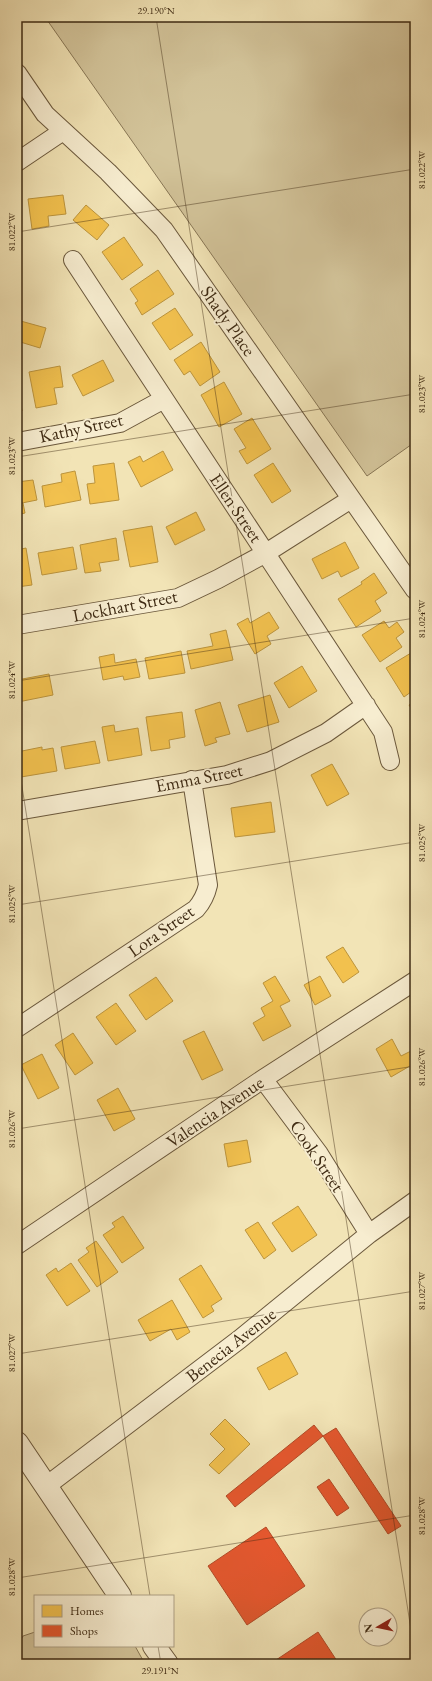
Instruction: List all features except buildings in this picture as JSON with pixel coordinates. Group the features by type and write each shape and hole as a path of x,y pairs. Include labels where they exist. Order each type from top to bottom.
{"street":[{"name":"Shady Place","path":"17,73 45,114 108,172 164,230 415,590"},
{"path":"17,162 63,131"},
{"name":"Ellen Street","path":"73,260 366,705 383,732 390,761"},
{"name":"Kathy Street","path":"17,442 120,423 164,399"},
{"name":"Lockhart Street","path":"17,625 178,598 218,579 266,553 351,499"},
{"name":"Emma Street","path":"17,811 227,775 271,761 326,733 366,705"},
{"name":"Lora Street","path":"17,1028 196,909 201,903 206,894 208,885 192,780"},
{"name":"Valencia Avenue","path":"17,1245 263,1079 415,981"},
{"name":"Cook Street","path":"263,1079 319,1154 369,1234"},
{"name":"Benecia Avenue","path":"45,1487 240,1339 369,1234 415,1201"},
{"path":"17,1443 45,1487 119,1595"},
{"path":"155,1647 167,1664"}],"shaded area":[{"path":"45,17 415,17 415,442 367,476"},
{"path":"34,1632 34,1647 136,1647 145,1664 17,1664 17,1647 23,1636"}]}
